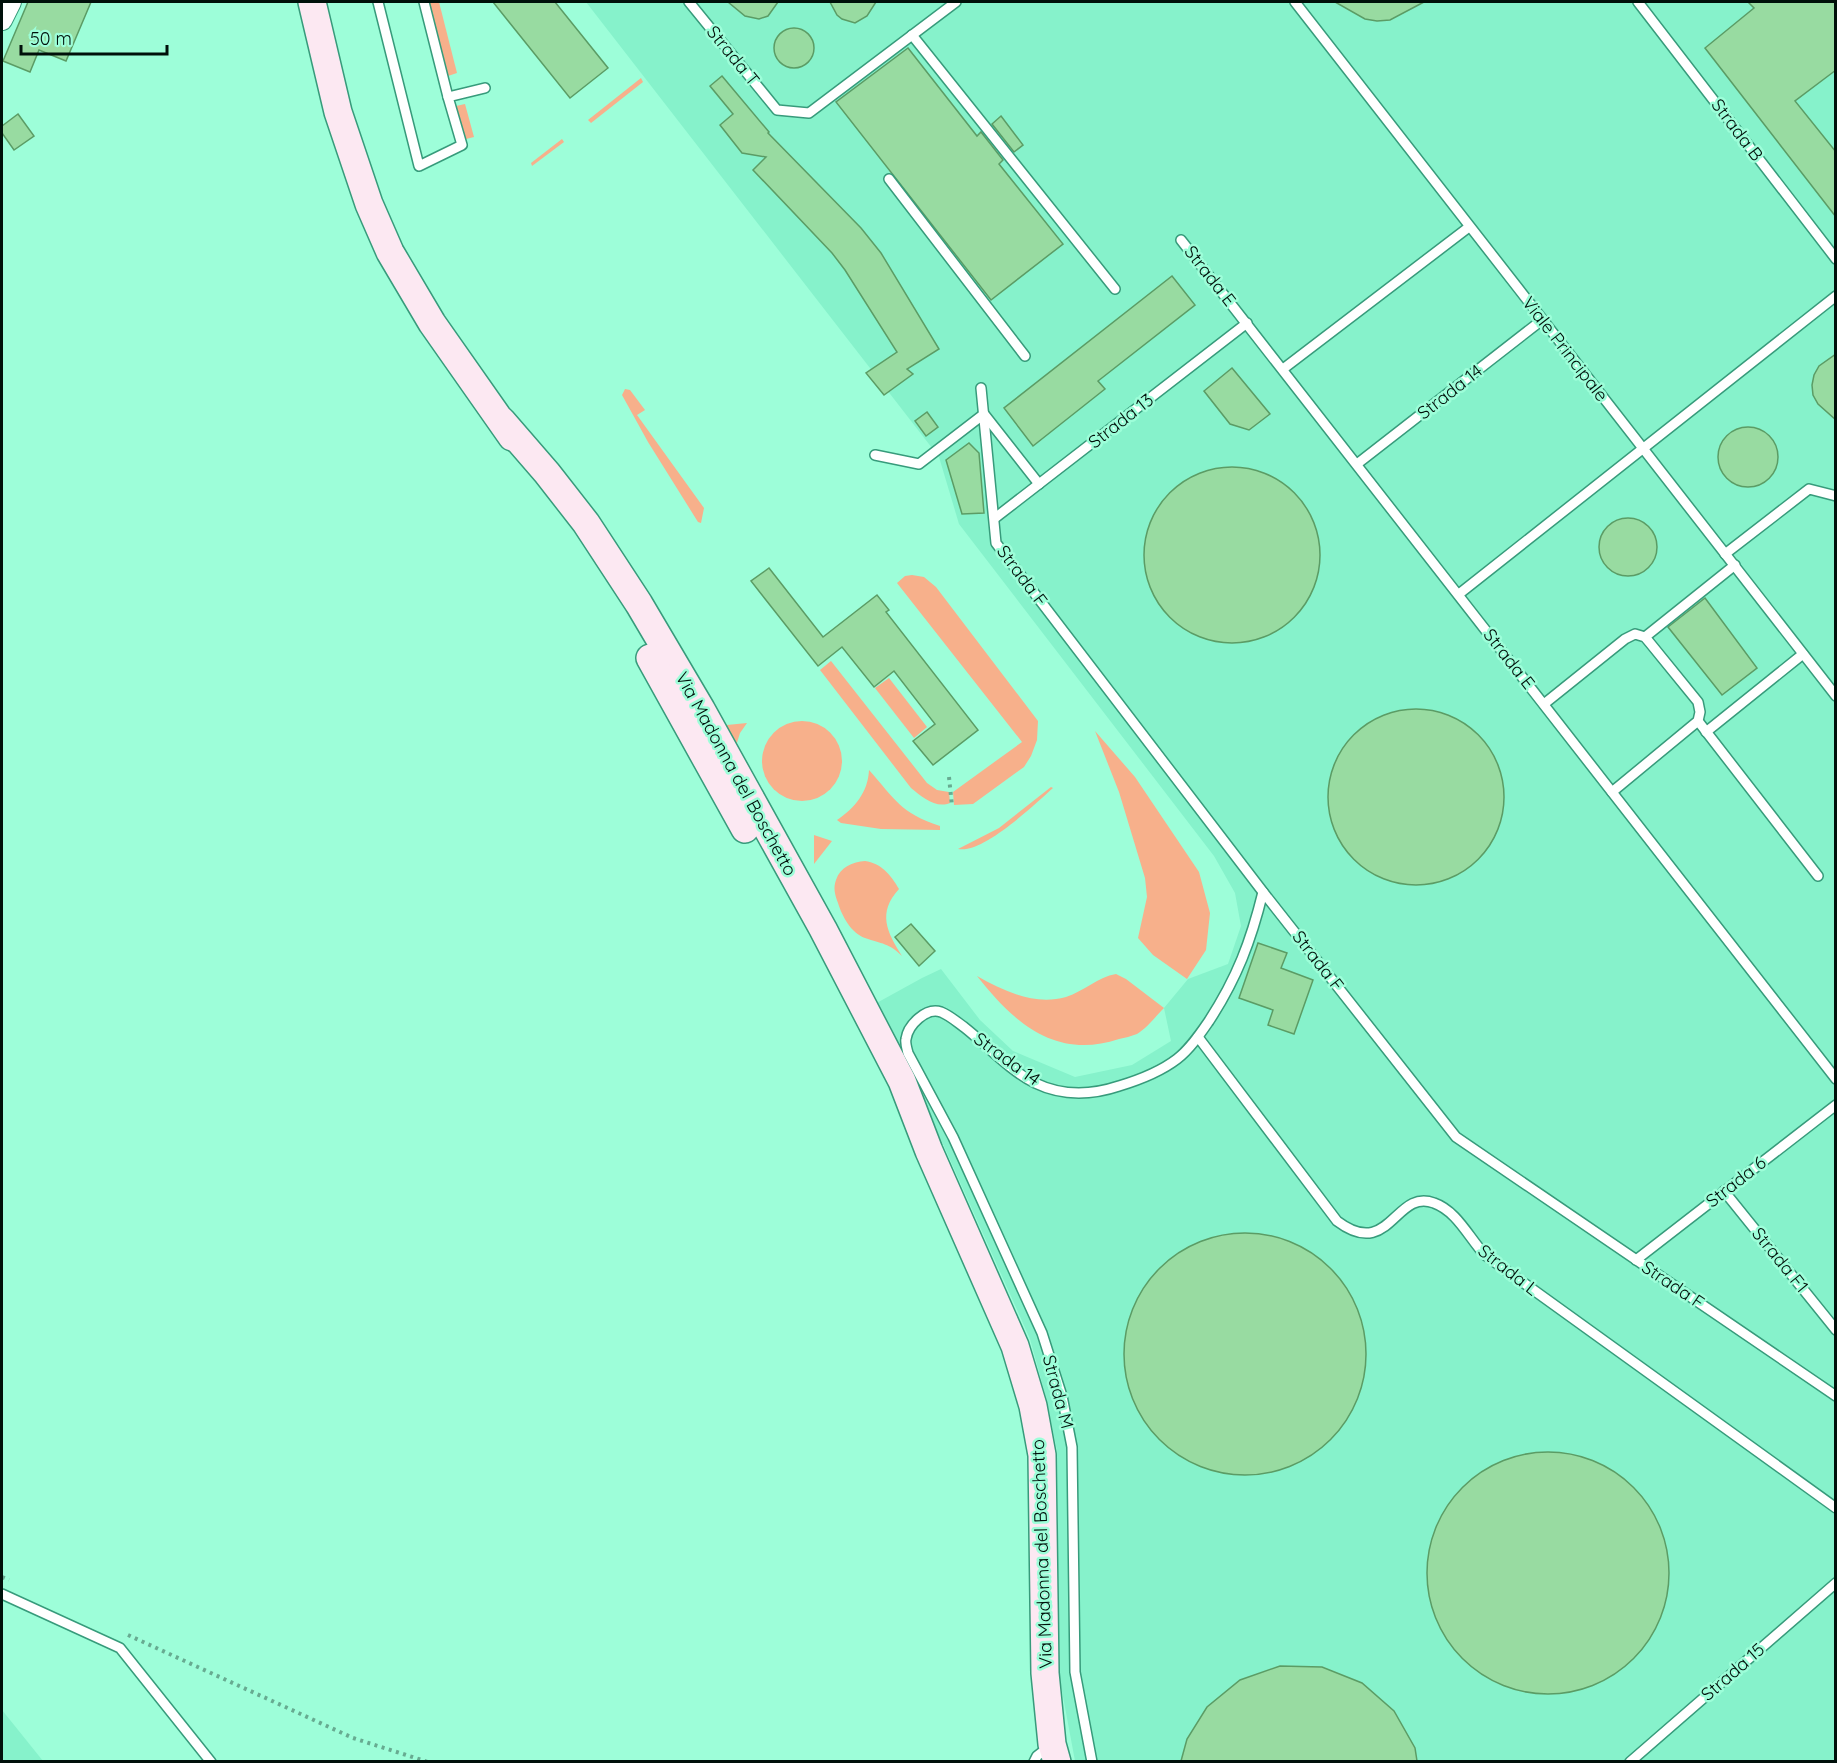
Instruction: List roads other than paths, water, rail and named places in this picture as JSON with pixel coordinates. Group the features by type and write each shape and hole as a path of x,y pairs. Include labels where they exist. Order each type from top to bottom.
{"main road":[{"name":"Via Madonna del Boschetto","path":"312,2 338,112 369,204 390,252 432,322 502,421 538,480 597,566 622,609 826,972 882,1078 929,1151 1015,1346 1033,1406 1042,1455 1048,1756"}],"street":[{"path":"2,20 11,2"}],"lane":[{"path":"378,2 419,166 462,145 424,2"},
{"name":"Strada T","path":"689,2 777,110 808,113 912,35"},
{"path":"956,2 912,35 1115,290"},
{"name":"Viale Principale","path":"1295,2 1836,696"},
{"name":"Strada B","path":"1638,2 1836,259"},
{"path":"448,96 485,88"},
{"path":"889,179 1025,356"},
{"path":"1283,369 1470,227"},
{"name":"Strada E","path":"1181,240 1836,1079"},
{"path":"1459,594 1836,296"},
{"name":"Strada 14","path":"1357,464 1542,320"},
{"name":"Strada 13","path":"995,518 1247,323"},
{"name":"Strada F","path":"981,388 996,543 1263,892 1456,1137 1836,1396"},
{"path":"875,455 919,464 984,414 1039,484"},
{"path":"1725,554 1809,489 1836,496"},
{"path":"1645,637 1735,565"},
{"path":"1544,704 1635,634 1645,637 1698,702 1700,712 1698,721 1612,792"},
{"path":"1706,732 1803,654"},
{"path":"1698,721 1818,876"},
{"name":"Strada 14","path":"908,1053 905,1040 910,1027 927,1012 934,1011 942,1012 1006,1063 1036,1083 1072,1094 1106,1091 1143,1078 1177,1059 1198,1037 1222,1001 1240,967 1252,936 1263,892"},
{"name":"Strada L","path":"1198,1037 1337,1221 1348,1229 1362,1234 1373,1233 1407,1207 1433,1202 1459,1222 1485,1255 1836,1508"},
{"name":"Strada M","path":"908,1053 953,1137 1042,1334 1062,1396 1072,1447 1075,1672 1092,1761"},
{"name":"Strada 6","path":"1636,1260 1836,1105"},
{"name":"Strada F1","path":"1724,1191 1836,1330"},
{"name":"Strada 15","path":"1630,1761 1836,1582"},
{"path":"2,1594 120,1647 211,1761"}]}
